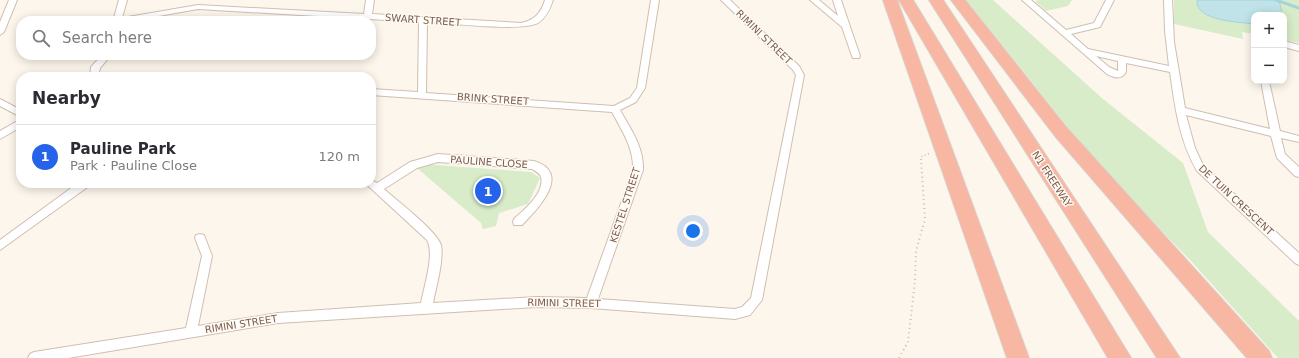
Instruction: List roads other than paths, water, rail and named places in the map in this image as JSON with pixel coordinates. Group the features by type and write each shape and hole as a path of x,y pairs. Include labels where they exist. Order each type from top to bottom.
{"highway":[{"path":"890,0 1017,358"},
{"path":"906,0 1120,358"},
{"name":"N1 FREEWAY","path":"936,0 1169,358"},
{"path":"958,0 1061,132 1261,358"}],"street":[{"path":"0,32 12,0"},
{"path":"118,16 123,0"},
{"path":"368,16 370,0"},
{"name":"SWART STREET","path":"376,17 530,24 542,17 549,0"},
{"path":"616,109 633,100 641,88 655,0"},
{"name":"RIMINI STREET","path":"34,358 278,318 536,302 591,303 735,314 746,311 756,300 800,75 796,68 725,0"},
{"path":"814,0 844,25"},
{"path":"837,0 844,25 856,56"},
{"path":"1026,0 1085,51 1116,75 1119,75 1122,72 1122,60"},
{"path":"1065,33 1097,25 1110,0"},
{"name":"DE TUIN CRESCENT","path":"1168,0 1169,30 1174,70 1180,110 1190,151 1200,168 1299,260"},
{"name":"SWART STREET","path":"146,16 198,7 368,16"},
{"path":"422,94 423,20"},
{"path":"1287,45 1299,48"},
{"path":"1085,51 1174,70"},
{"path":"93,72 102,60"},
{"path":"1266,84 1280,155 1299,172"},
{"name":"BRINK STREET","path":"376,92 422,94 616,109"},
{"path":"0,102 16,111"},
{"name":"KESTEL STREET","path":"591,303 638,170 638,153 616,109"},
{"path":"1180,110 1299,139"},
{"path":"0,136 16,125"},
{"name":"PAULINE CLOSE","path":"376,185 427,159 438,158 534,165 545,171 548,176 547,183 534,207 518,222"},
{"path":"0,246 78,188"},
{"path":"376,188 431,238 435,244 436,253 426,309"},
{"path":"191,332 208,256 200,238"}],"water":[{"path":"1197,0 1279,0 1282,12 1251,12 1251,24 1219,19 1203,12 1198,7"}],"waterway":[{"path":"1276,0 1299,8"}],"place":[{"name":"Pauline Park","path":"488,191"}]}
